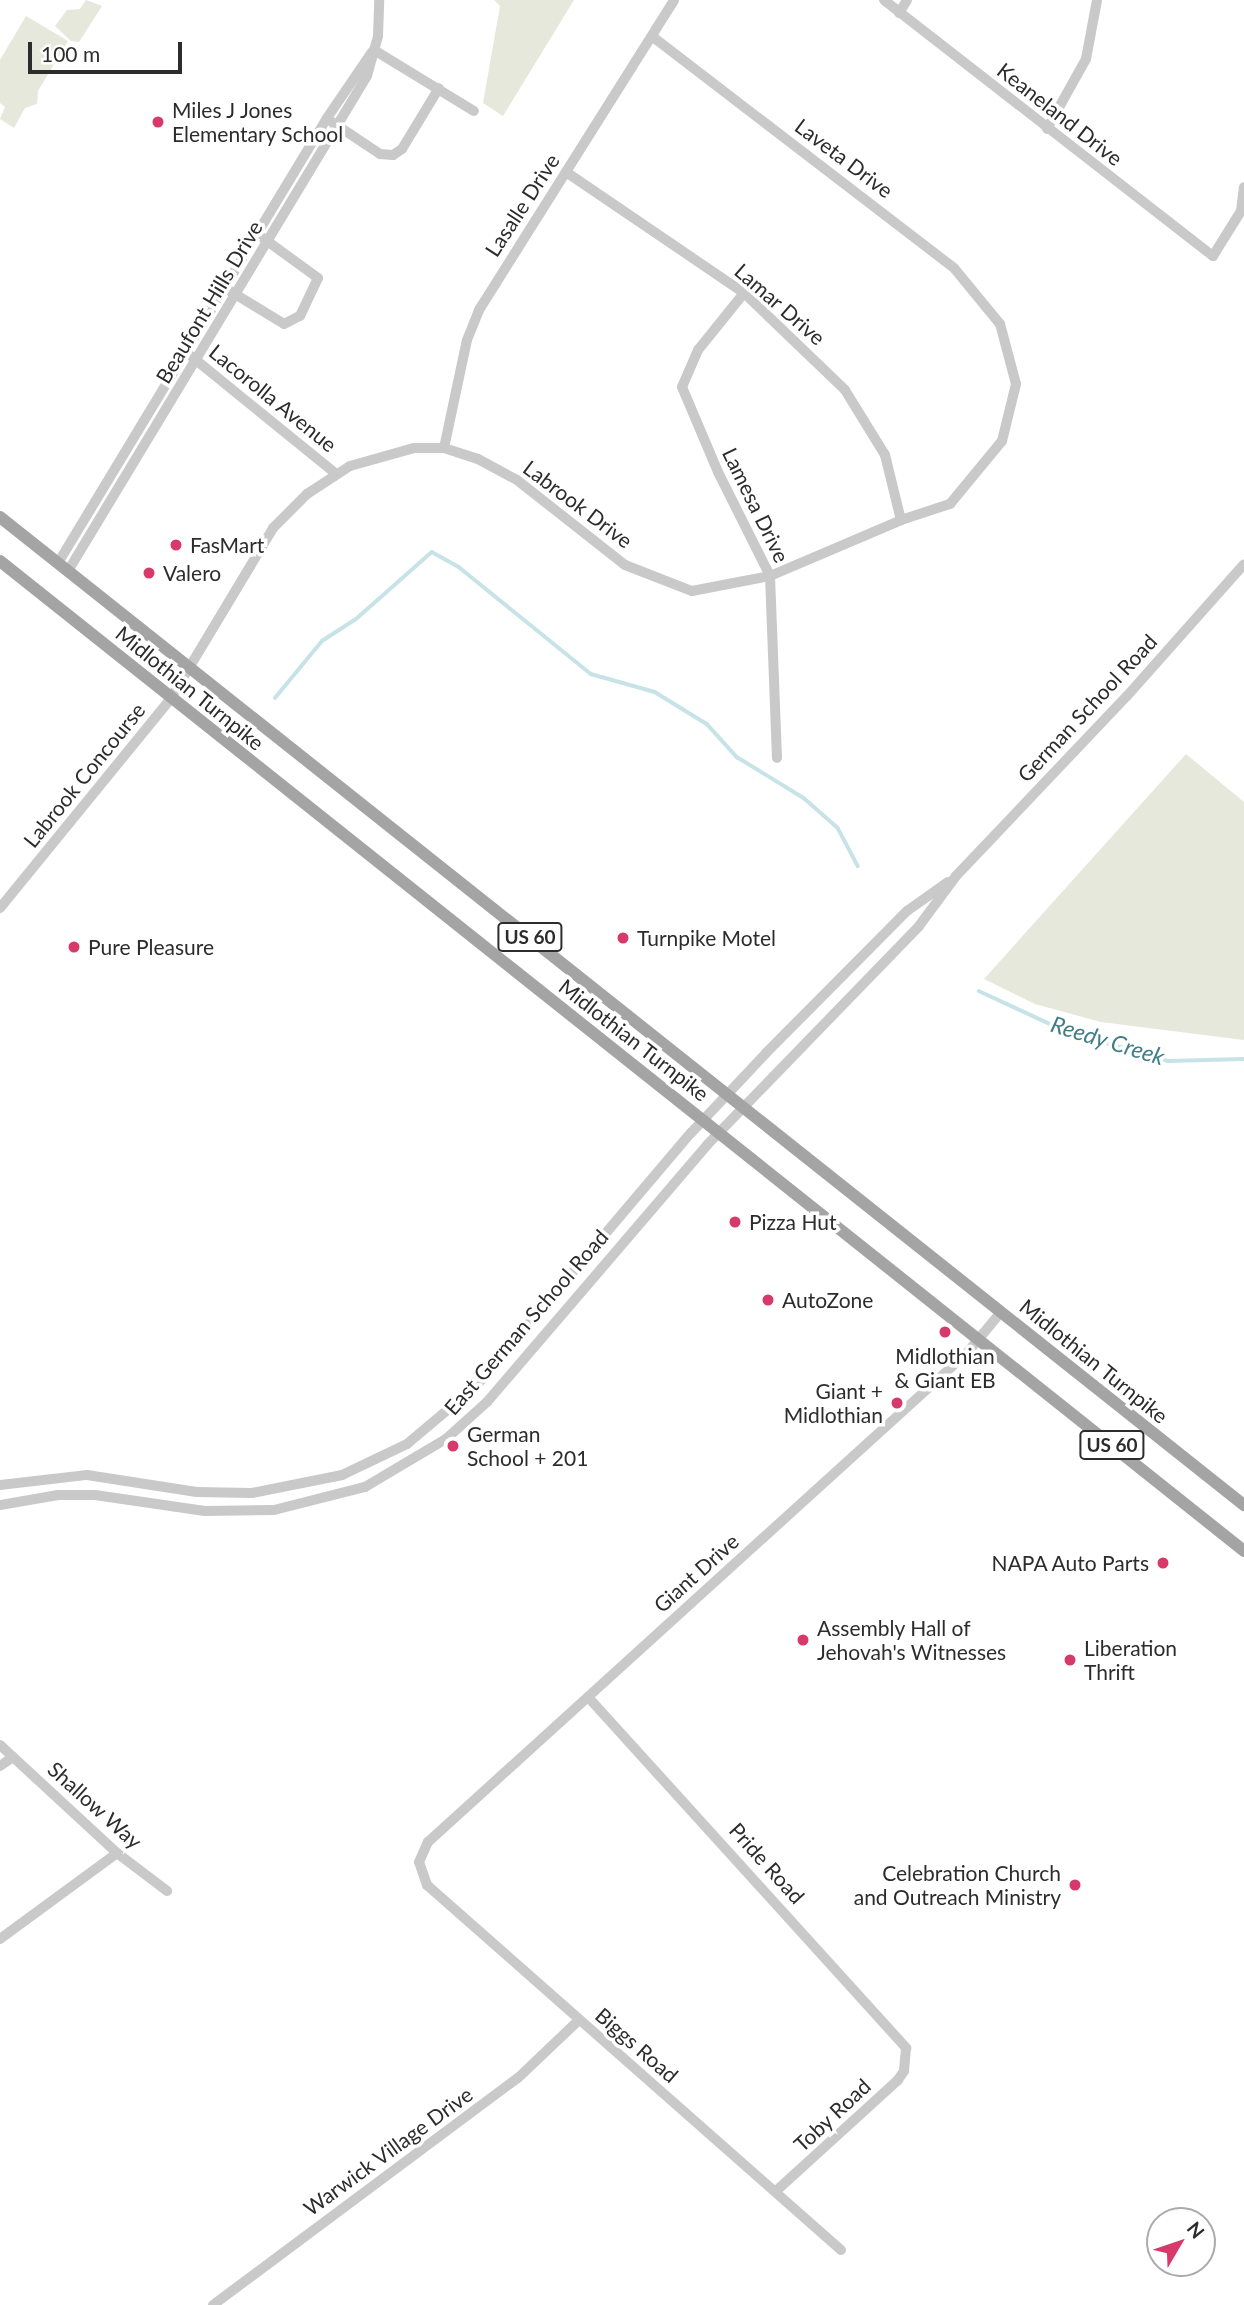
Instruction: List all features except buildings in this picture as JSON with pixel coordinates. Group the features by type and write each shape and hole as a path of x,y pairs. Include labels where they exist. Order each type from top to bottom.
{"main road":[{"name":"Midlothian Turnpike","path":"0,517 1244,1505"},
{"name":"Midlothian Turnpike","path":"0,561 1244,1551"}],"street":[{"name":"Beaufont Hills Drive","path":"63,567 196,360 368,76 374,50 379,0"},
{"name":"Lasalle Drive","path":"444,448 467,340 479,310 674,0"},
{"name":"Keaneland Drive","path":"884,0 1213,256 1241,211 1244,187"},
{"path":"900,13 907,0"},
{"path":"1047,129 1086,59 1097,0"},
{"name":"Laveta Drive","path":"653,37 943,259 1000,324"},
{"name":"Beaufont Hills Drive","path":"63,567 186,353 327,118 374,50"},
{"path":"374,50 474,111"},
{"path":"327,118 380,154 393,155 401,149 439,88"},
{"name":"Lamar Drive","path":"566,172 744,293 845,390 885,455 901,520"},
{"path":"225,288 284,324 300,316 318,278 258,234"},
{"name":"Lamesa Drive","path":"744,293 698,349 682,387 718,472 770,576 777,758"},
{"name":"Labrook Drive","path":"171,698 265,539 296,503 336,474 387,453 444,448 501,470 625,565 692,591 770,576 901,520 950,505 1002,441 1016,384 1000,324"},
{"name":"Lacorolla Avenue","path":"186,353 336,474"},
{"name":"German School Road","path":"719,1132 919,926 956,876 1127,696 1244,564"},
{"name":"Labrook Concourse","path":"0,908 171,698"},
{"name":"German School Road","path":"703,1119 906,911 956,876"},
{"name":"East German School Road","path":"0,1485 87,1475 233,1494 324,1481 376,1462 422,1434 465,1398 703,1119"},
{"name":"East German School Road","path":"0,1504 50,1496 95,1494 243,1512 330,1499 383,1479 431,1451 474,1415 719,1132"},
{"name":"Giant Drive","path":"419,1862 428,1842 979,1339 1001,1312"},
{"path":"501,1356 515,1368"},
{"name":"Pride Road","path":"588,1697 900,2038 906,2060"},
{"name":"Shallow Way","path":"0,1745 117,1853 167,1891"},
{"path":"0,1766 13,1757"},
{"path":"0,1939 117,1853"},
{"name":"Biggs Road","path":"419,1862 427,1885 841,2250"},
{"name":"Warwick Village Drive","path":"213,2305 518,2078 579,2020"},
{"name":"Toby Road","path":"775,2192 898,2080 906,2060"}],"shaded area":[{"path":"86,0 102,6 79,42 71,41 55,26 67,10 80,9"},
{"path":"494,0 574,0 503,116 483,103 500,6"},
{"path":"26,16 68,41 38,91 37,104 25,108 14,128 0,119 5,107 0,103 0,60"},
{"path":"1186,754 1244,802 1244,1040 1101,1022 1035,1004 984,979"}],"waterway":[{"path":"275,698 322,641 356,619 432,552 459,567 591,674 655,692 707,724 737,757 804,798 838,828 858,866"},
{"name":"Reedy Creek","path":"979,991 1065,1031 1168,1061 1244,1059"}],"place":[{"name":"Miles J Jones Elementary School","path":"158,122"},
{"name":"FasMart","path":"176,545"},
{"name":"Valero","path":"149,573"},
{"name":"Turnpike Motel","path":"623,938"},
{"name":"Pure Pleasure","path":"74,947"},
{"name":"Pizza Hut","path":"735,1222"},
{"name":"AutoZone","path":"768,1300"},
{"name":"Midlothian & Giant EB","path":"945,1332"},
{"name":"Giant + Midlothian","path":"897,1403"},
{"name":"German School + 201","path":"453,1446"},
{"name":"NAPA Auto Parts","path":"1163,1563"},
{"name":"Assembly Hall of Jehovah's Witnesses","path":"803,1640"},
{"name":"Liberation Thrift","path":"1070,1660"},
{"name":"Celebration Church and Outreach Ministry","path":"1075,1885"}]}
